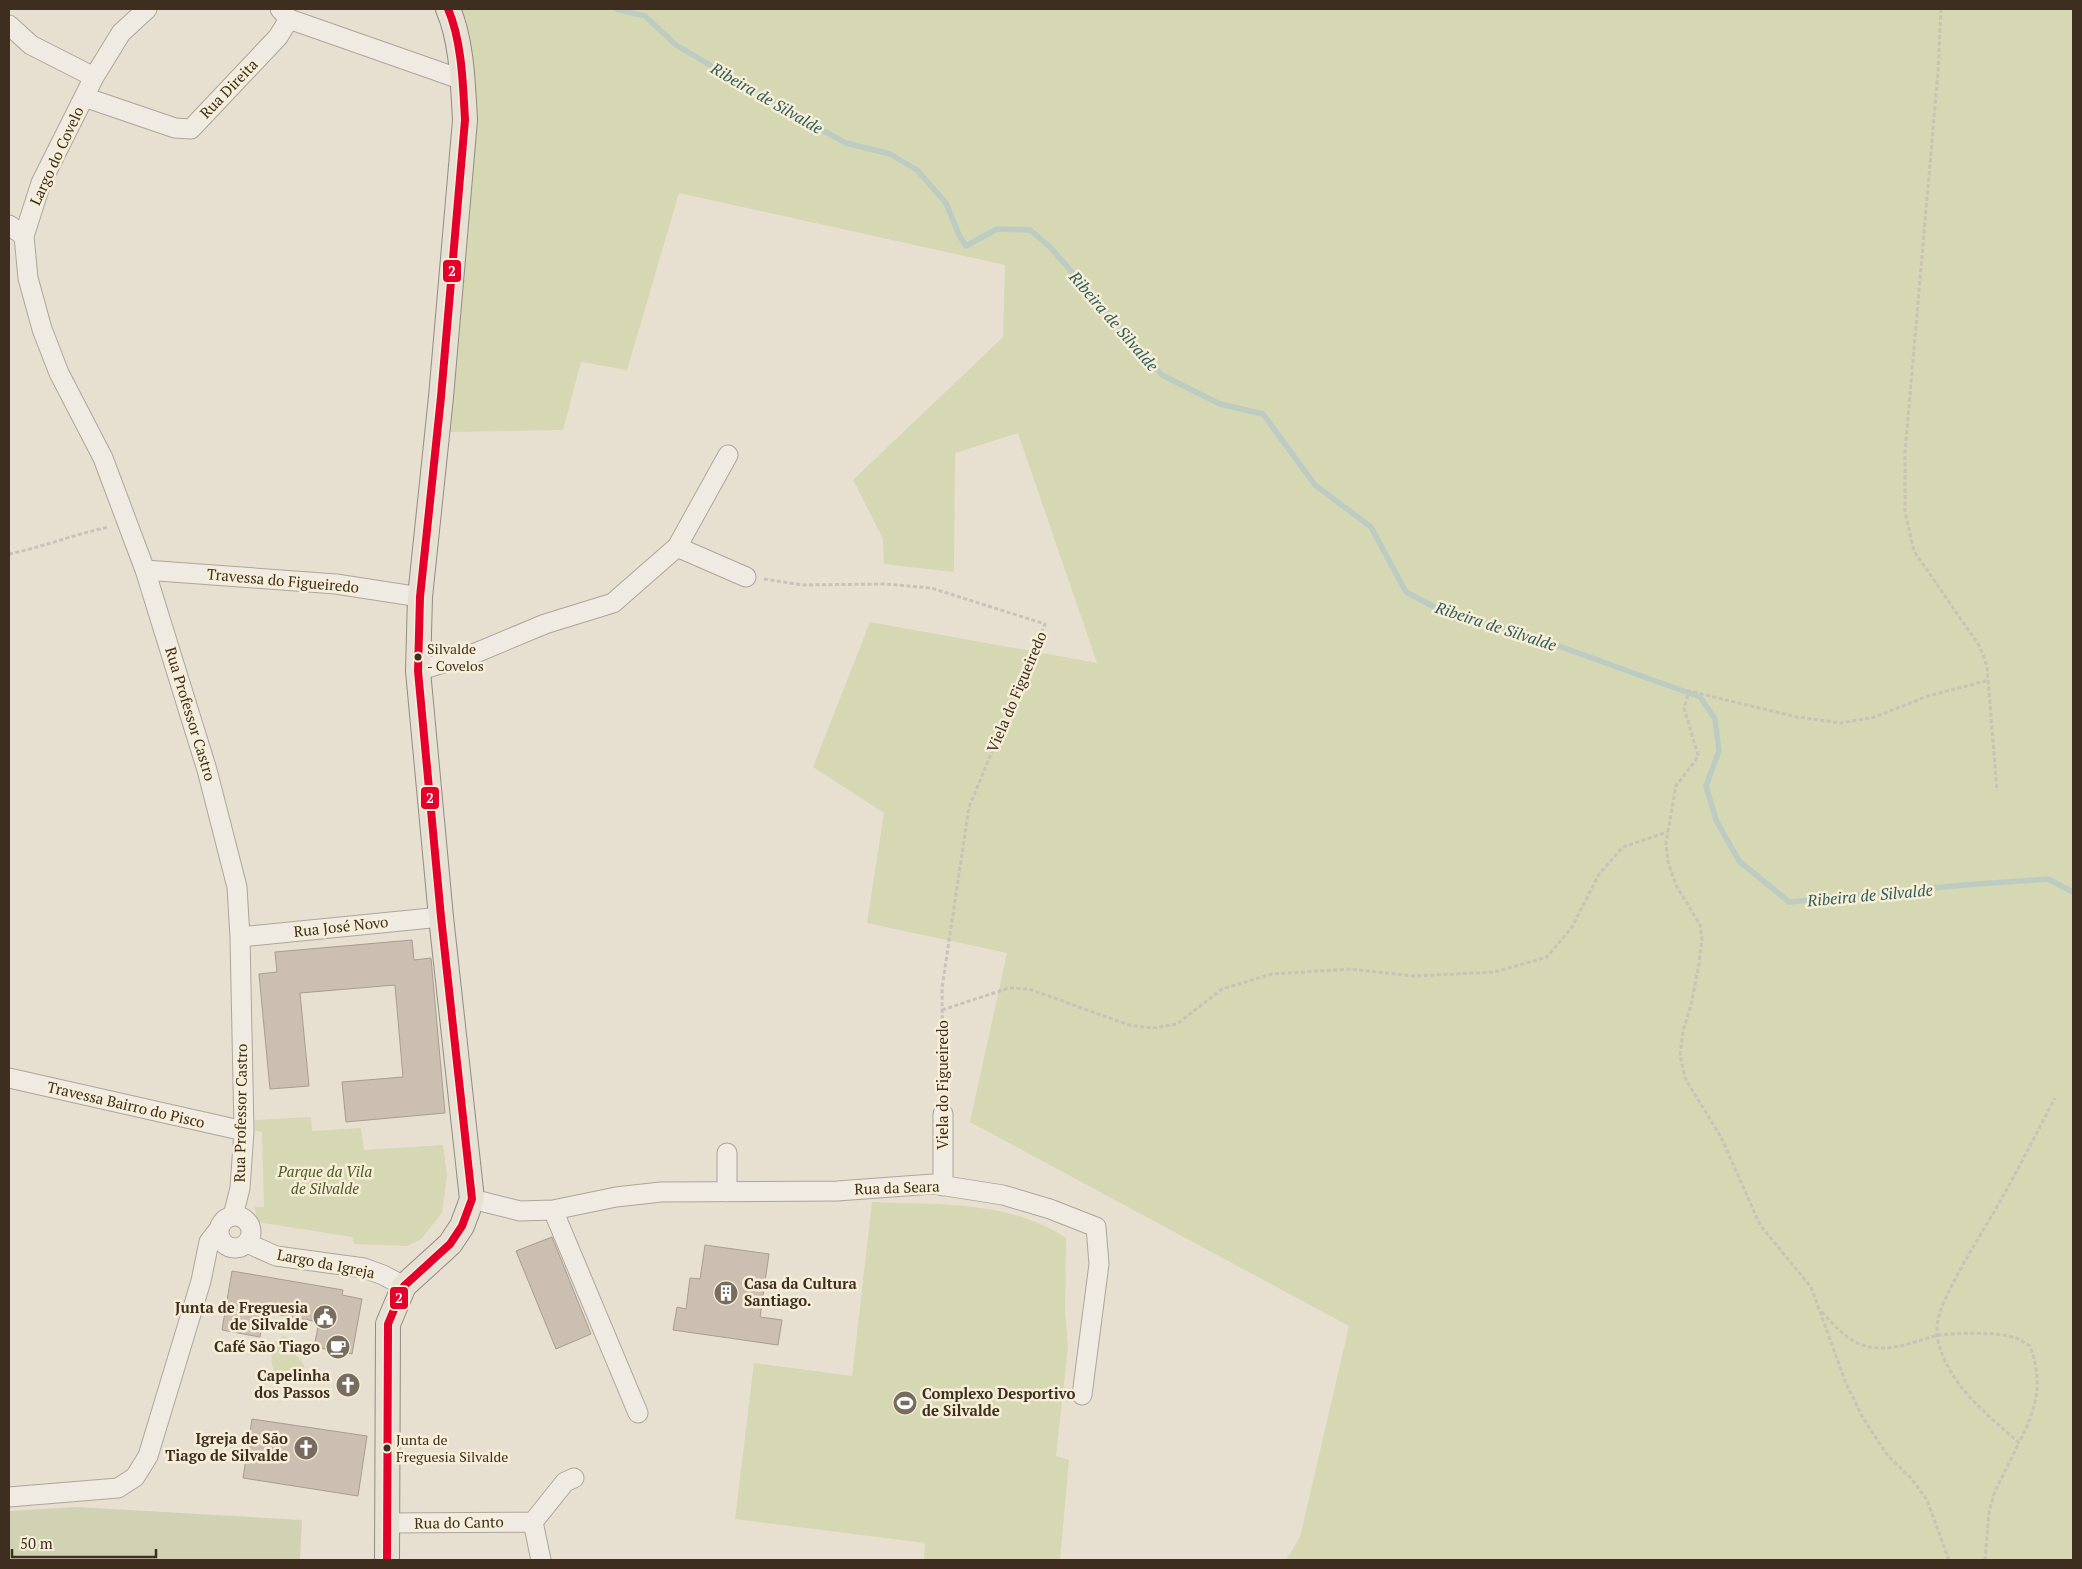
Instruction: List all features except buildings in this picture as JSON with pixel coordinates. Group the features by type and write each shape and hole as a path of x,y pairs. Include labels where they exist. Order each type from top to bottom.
{"main road":[{"path":"387,1560 388,1324 404,1286 450,1244 462,1226 472,1199 441,917 418,671 420,597 464,130 463,80 453,19 448,9"}],"street":[{"name":"Largo do Covelo","path":"16,230 94,77 121,34 146,9"},
{"path":"285,14 463,80"},
{"name":"Rua Direita","path":"84,97 175,128 191,129 278,37 285,14"},
{"path":"9,25 31,45 94,77"},
{"name":"Rua Professor Castro","path":"16,230 42,329 60,373 104,458 145,570 224,832 237,887 240,938 244,1131 240,1188 233,1216"},
{"path":"418,671 478,652 546,624 613,603 677,548 728,455"},
{"path":"677,548 746,576"},
{"name":"Travessa do Figueiredo","path":"145,570 336,584 420,597"},
{"name":"Rua José Novo","path":"240,938 441,917"},
{"name":"Travessa Bairro do Pisco","path":"9,1078 244,1131"},
{"name":"Viela do Figueiredo","path":"943,1114 943,1186"},
{"path":"727,1153 727,1192"},
{"name":"Rua da Seara","path":"472,1199 520,1211 553,1210 616,1197 661,1192 837,1191 933,1184 1003,1195 1050,1209 1096,1227 1099,1264 1082,1395"},
{"path":"553,1210 638,1413"},
{"path":"9,1497 118,1488 135,1477 148,1456 201,1281 209,1242 224,1220 233,1216 244,1218 251,1227 250,1238 201,1281"},
{"name":"Largo da Igreja","path":"219,1229 221,1239 228,1246 240,1245 276,1256 364,1268 404,1286"},
{"path":"541,1560 533,1522 565,1482 574,1478"},
{"name":"Rua do Canto","path":"386,1523 533,1522"}],"path":[{"path":"1941,9 1938,72 1905,452 1904,512 1914,551 1980,647 1987,666 1997,791"},
{"path":"9,554 34,549 84,533 128,524"},
{"name":"Viela do Figueiredo","path":"746,576 802,585 885,584 931,588 1045,624 1010,704 969,807 942,988 943,1114"},
{"path":"1949,1560 1927,1500 1911,1478 1888,1456 1863,1418 1845,1381 1811,1287 1760,1225 1721,1138 1686,1080 1680,1056 1699,964 1702,938 1700,926 1676,885 1668,862 1666,843 1676,786 1698,755 1684,708 1689,691 1797,717 1841,723 1875,717 1928,696 1989,680"},
{"path":"942,1010 1009,988 1029,990 1129,1025 1152,1028 1177,1024 1222,989 1272,974 1350,969 1414,976 1495,972 1547,956 1572,927 1599,874 1623,847 1667,832"},
{"path":"2019,1443 1962,1389 1946,1366 1938,1343 1937,1324 1942,1306 1968,1254 2014,1177 2054,1098"},
{"path":"1820,1310 1836,1327 1859,1344 1882,1348 1902,1347 1937,1336 1981,1333 2015,1338 2030,1346 2036,1362 2038,1385 2032,1416 1995,1491 1989,1512 1985,1560"}],"green space":[{"path":"462,9 2073,9 2073,1560 1286,1560 1300,1537 1349,1326 970,1122 1007,953 867,923 884,813 813,767 870,622 1097,663 1018,433 955,453 954,572 884,564 883,539 853,480 1003,337 1005,265 679,193 627,370 581,362 563,430 446,432 477,119 466,19"},
{"name":"Parque da Vila de Silvalde","path":"311,1117 312,1131 361,1128 364,1150 443,1145 447,1176 442,1213 421,1239 407,1246 354,1244 352,1237 257,1222 255,1207 264,1207 262,1132 255,1131 255,1120"},
{"name":"Complexo Desportivo de Silvalde","path":"872,1202 947,1205 997,1211 1021,1217 1044,1226 1066,1238 1065,1310 1068,1347 1056,1456 1069,1460 1060,1560 924,1560 925,1543 735,1519 754,1363 852,1376"},
{"path":"283,1336 292,1341 296,1355 304,1365 303,1376 286,1380 276,1373 273,1367 272,1352 274,1343"},
{"path":"76,1507 302,1520 300,1560 9,1560 9,1511"}],"waterway":[{"name":"Ribeira de Silvalde","path":"616,9 645,16 676,45 846,143 890,154 917,170 946,203 959,235 966,246 997,229 1030,230 1050,247 1162,375 1220,404 1263,414 1315,485 1371,527 1406,592 1442,611 1542,640 1700,697 1715,719 1719,751 1706,786 1716,820 1739,861 1789,902 2048,879 2073,892"}],"transit line":[{"name":"2","path":"387,1560 388,1324 404,1286 450,1244 462,1226 472,1199 441,917 418,671 420,597 441,397 465,120 459,49 448,9"}],"place":[{"name":"Silvalde - Covelos","path":"418,657"},
{"name":"Casa da Cultura Santiago.","path":"726,1293"},
{"name":"Junta de Freguesia de Silvalde","path":"325,1317"},
{"name":"Café São Tiago","path":"338,1347"},
{"name":"Capelinha dos Passos","path":"348,1385"},
{"name":"Complexo Desportivo de Silvalde","path":"905,1403"},
{"name":"Igreja de São Tiago de Silvalde","path":"306,1448"},
{"name":"Junta de Freguesia Silvalde","path":"387,1448"}]}
